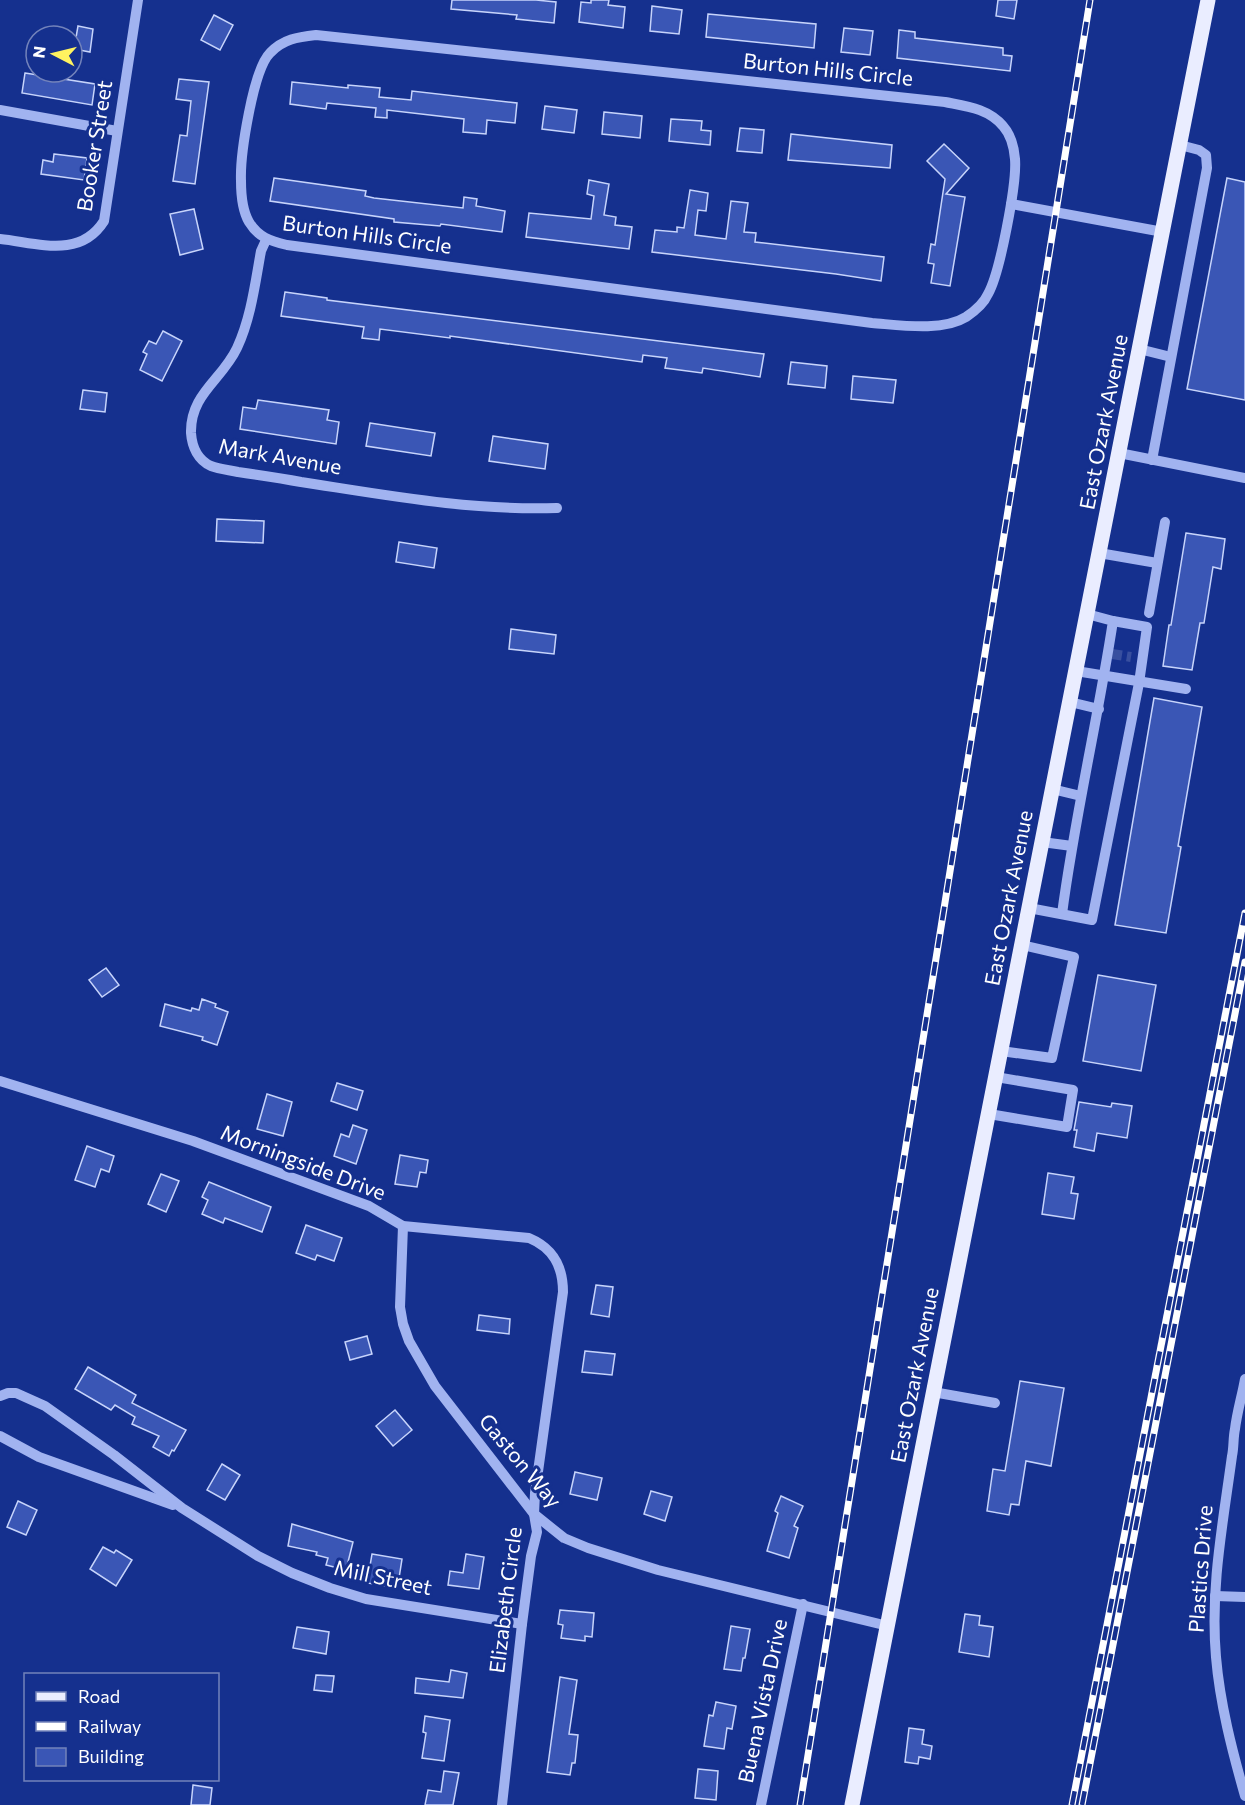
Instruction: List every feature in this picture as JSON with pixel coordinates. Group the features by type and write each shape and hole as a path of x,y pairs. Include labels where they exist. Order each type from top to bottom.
{"main road":[{"name":"East Ozark Avenue","path":"852,1805 1208,0"}],"street":[{"name":"Booker Street","path":"0,239 64,246 75,245 87,240 98,231 104,221 108,208 117,131 138,0"},
{"name":"Burton Hills Circle","path":"316,35 945,102 975,108 989,114 1002,124 1012,142 1016,162 1011,204 994,280 988,295 979,308 966,318 947,325 911,326 872,323 298,247 266,240 248,220 243,205 242,156 261,65 280,44 296,37 316,35"},
{"path":"0,110 117,131"},
{"path":"1152,460 1207,168 1206,155 1199,150 1180,145"},
{"path":"1011,204 1163,232"},
{"name":"Mark Avenue","path":"266,240 261,251 244,331 236,351 225,369 202,394 195,407 191,422 191,436 197,454 204,462 216,468 409,498 514,510 557,508"},
{"path":"1139,349 1171,357"},
{"path":"1119,453 1245,478"},
{"path":"1149,613 1165,522"},
{"path":"1099,553 1157,563"},
{"path":"1029,908 1092,920 1139,683 1136,658 1147,627 1087,614"},
{"path":"1062,914 1081,796 1110,653 1113,621"},
{"path":"1076,671 1186,689"},
{"path":"1070,702 1099,709"},
{"path":"1052,789 1081,796"},
{"path":"1042,842 1072,846"},
{"path":"1001,1051 1052,1058 1074,957 1022,945"},
{"path":"989,1114 1066,1127 1073,1090 996,1077"},
{"name":"Morningside Drive","path":"0,1081 203,1145 369,1206 403,1226 529,1238 539,1242 551,1252 559,1264 563,1278 563,1292"},
{"name":"Gaston Way","path":"403,1226 400,1307 402,1324 408,1341 435,1386 534,1514 564,1538 588,1548 658,1570 888,1626"},
{"name":"Elizabeth Circle","path":"502,1805 522,1624 531,1556 537,1532 534,1514 535,1493 563,1292"},
{"name":"Plastics Drive","path":"1245,1379 1240,1432 1233,1454 1224,1506 1215,1596 1216,1656 1220,1684 1228,1736 1245,1795"},
{"path":"933,1392 995,1403"},
{"name":"Mill Street","path":"0,1396 16,1393 45,1406 114,1455 182,1508 258,1556 330,1588 366,1599 522,1624"},
{"name":"Mill Street","path":"0,1436 49,1460 182,1508"},
{"path":"1215,1596 1245,1597"},
{"name":"Buena Vista Drive","path":"761,1805 803,1604"}],"building":[{"path":"452,0 556,2 554,23 516,19 517,15 451,9"},
{"path":"591,0 609,0 608,5 625,7 623,28 579,22 581,2 591,3"},
{"path":"998,0 1017,0 1014,19 996,16"},
{"path":"652,6 682,10 679,34 650,31"},
{"path":"708,14 816,24 814,48 706,37"},
{"path":"214,15 233,25 220,50 201,40"},
{"path":"84,27 93,29 90,52 84,51"},
{"path":"844,28 873,31 870,55 841,52"},
{"path":"899,30 915,32 915,38 1003,48 1003,55 1012,56 1010,71 897,58"},
{"path":"179,79 209,82 195,184 173,181 180,135 187,136 191,101 176,99"},
{"path":"24,80 24,84 95,84 92,105 22,93"},
{"path":"292,82 348,88 348,85 380,88 379,97 411,100 412,91 517,103 515,123 487,120 486,134 463,132 464,119 387,110 387,118 375,117 376,108 327,103 326,109 290,104"},
{"path":"545,106 577,110 574,133 542,129"},
{"path":"604,112 642,116 640,138 602,134"},
{"path":"671,119 702,121 701,130 711,131 710,145 669,141"},
{"path":"740,128 764,130 762,153 737,151"},
{"path":"791,134 892,145 890,168 788,160"},
{"path":"944,144 969,168 946,194 965,197 950,286 931,283 934,264 928,263 931,244 935,245 945,179 927,161"},
{"path":"54,154 87,158 84,180 41,174 43,160 53,162"},
{"path":"274,178 366,191 365,196 374,198 463,208 464,197 477,199 476,206 505,211 502,232 441,224 440,226 394,222 394,219 270,201"},
{"path":"1227,178 1245,182 1245,400 1187,389"},
{"path":"589,180 609,184 604,215 616,217 615,225 632,227 629,249 526,237 529,213 591,219 594,196 587,194"},
{"path":"690,190 708,193 706,211 698,210 695,235 726,239 731,201 748,203 744,232 756,233 755,242 884,257 881,281 652,252 655,230 677,232 677,227 684,228"},
{"path":"194,209 203,249 180,255 170,214"},
{"path":"285,292 327,298 327,300 764,354 760,377 703,368 702,373 665,368 667,358 643,355 642,362 450,336 450,338 380,329 379,340 362,338 364,327 281,316"},
{"path":"163,331 182,341 162,381 140,370 147,354 143,352 149,341 156,344"},
{"path":"791,362 827,366 825,388 788,384"},
{"path":"853,376 896,380 893,403 851,399"},
{"path":"83,390 107,393 105,412 80,409"},
{"path":"258,400 329,410 327,420 339,422 336,444 240,429 243,407 256,409"},
{"path":"370,423 435,433 431,456 366,446"},
{"path":"493,436 548,444 545,469 489,461"},
{"path":"217,519 264,521 263,543 216,541"},
{"path":"1186,533 1225,539 1221,569 1213,567 1204,623 1200,623 1192,670 1163,666"},
{"path":"399,542 437,548 434,568 396,562"},
{"path":"511,629 556,635 554,654 509,649"},
{"path":"1154,698 1202,707 1178,846 1181,847 1166,933 1115,925"},
{"path":"106,968 119,985 102,997 89,980"},
{"path":"1098,975 1156,985 1141,1071 1083,1061"},
{"path":"202,999 228,1012 217,1045 202,1040 203,1037 160,1026 165,1004 191,1011 192,1008 199,1010"},
{"path":"337,1083 363,1091 357,1110 331,1101"},
{"path":"267,1094 292,1102 283,1136 257,1129"},
{"path":"1079,1102 1111,1107 1112,1103 1132,1106 1127,1138 1097,1133 1094,1151 1074,1147 1077,1130 1074,1130"},
{"path":"353,1125 367,1130 356,1164 334,1156 341,1134 349,1137"},
{"path":"87,1146 114,1156 109,1172 101,1169 95,1187 75,1180"},
{"path":"400,1155 428,1160 426,1173 420,1172 417,1187 395,1184"},
{"path":"1048,1173 1074,1177 1071,1193 1078,1194 1074,1219 1042,1214"},
{"path":"161,1174 179,1181 166,1212 148,1204"},
{"path":"209,1182 271,1207 262,1232 225,1218 223,1223 202,1214 208,1200 202,1197"},
{"path":"306,1225 342,1238 334,1261 317,1255 315,1260 296,1253"},
{"path":"596,1285 613,1287 609,1317 591,1314"},
{"path":"479,1315 510,1319 509,1334 477,1330"},
{"path":"367,1336 372,1354 350,1360 345,1342"},
{"path":"585,1351 615,1354 612,1375 582,1372"},
{"path":"88,1367 136,1395 132,1403 186,1430 169,1456 153,1447 159,1436 132,1424 135,1417 115,1405 111,1410 75,1389"},
{"path":"1020,1381 1064,1388 1051,1466 1026,1461 1019,1505 1011,1504 1009,1515 987,1511 993,1469 1005,1471"},
{"path":"395,1410 412,1430 393,1446 376,1426"},
{"path":"222,1464 240,1475 225,1500 207,1490"},
{"path":"575,1472 602,1478 597,1500 570,1494"},
{"path":"651,1491 672,1497 665,1521 644,1514"},
{"path":"781,1496 803,1506 794,1526 798,1528 789,1558 767,1551 778,1513 775,1511"},
{"path":"18,1501 37,1510 26,1535 7,1527"},
{"path":"292,1524 353,1542 346,1570 326,1565 328,1558 316,1555 317,1552 288,1546"},
{"path":"103,1547 114,1553 116,1550 132,1560 116,1586 90,1569"},
{"path":"372,1554 402,1559 399,1578 388,1576 386,1586 367,1583"},
{"path":"466,1554 484,1557 479,1589 448,1585 450,1571 463,1573"},
{"path":"560,1610 594,1613 592,1637 585,1636 585,1641 561,1638 563,1625 558,1624"},
{"path":"965,1614 980,1616 979,1625 993,1627 989,1657 959,1652"},
{"path":"731,1626 750,1629 741,1671 724,1669"},
{"path":"297,1627 329,1632 326,1654 293,1648"},
{"path":"451,1670 467,1673 463,1698 415,1693 416,1678 449,1682"},
{"path":"316,1675 334,1676 332,1692 314,1690"},
{"path":"560,1677 577,1680 569,1734 578,1735 575,1763 572,1763 570,1775 547,1772"},
{"path":"716,1702 736,1706 732,1729 727,1728 724,1749 704,1746 709,1715 713,1716"},
{"path":"425,1716 450,1720 444,1761 422,1758 426,1733 423,1732"},
{"path":"909,1728 924,1730 922,1744 932,1746 930,1759 919,1757 918,1764 905,1762"},
{"path":"698,1769 718,1771 716,1800 695,1798"},
{"path":"444,1771 459,1773 453,1805 425,1805 428,1790 441,1792"},
{"path":"193,1785 212,1788 210,1805 191,1805"}],"tunnel":[{"path":"1112,654 1131,657"}],"railway":[{"path":"800,1805 1090,0"},
{"path":"1072,1805 1245,913"},
{"path":"1082,1805 1245,962"}]}
